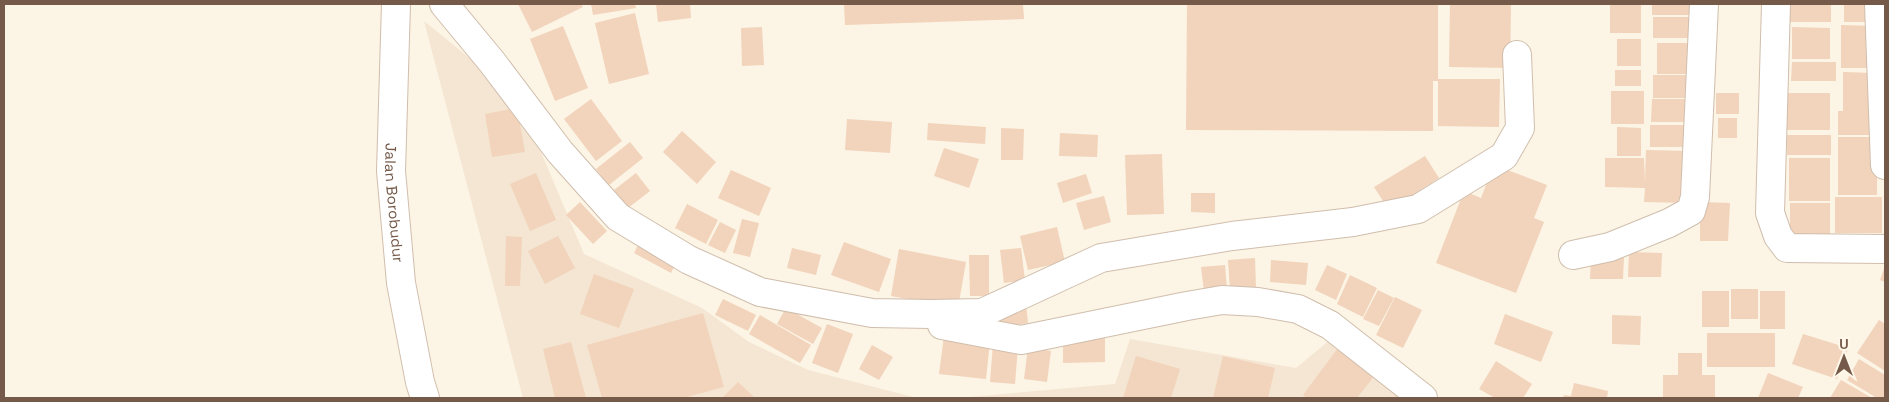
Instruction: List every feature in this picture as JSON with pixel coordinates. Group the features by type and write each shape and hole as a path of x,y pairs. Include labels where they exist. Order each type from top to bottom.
{"street":[{"name":"Jalan Borobudur","path":"396,4 391,171 400,283 425,398"},
{"path":"444,4 492,62 560,152 618,217 689,260 760,292 1021,340 1222,300 1258,302 1298,309 1330,326 1423,398"},
{"path":"1573,255 1610,247 1669,223 1691,211 1695,197 1704,4"},
{"path":"1776,4 1770,214 1778,236 1787,248 1885,249"},
{"path":"1879,4 1885,165"},
{"path":"872,312 931,314 982,312 1101,258 1232,236 1353,222 1418,209 1504,156 1520,128 1517,54"}],"shaded area":[{"path":"424,21 494,78 527,119 584,254 702,308 749,342 808,370 917,398 523,398"},
{"path":"1336,335 1418,398 958,398 1115,384 1130,339 1296,368"}],"building":[{"path":"518,4 581,4 583,7 532,32"},
{"path":"591,4 635,4 636,8 593,15"},
{"path":"656,4 690,4 691,18 658,22"},
{"path":"844,4 1023,4 1024,19 845,25"},
{"path":"1187,4 1438,4 1438,79 1500,79 1499,127 1438,126 1438,81 1433,81 1433,131 1186,130"},
{"path":"1450,4 1511,4 1510,68 1449,67"},
{"path":"1610,4 1641,4 1641,33 1610,33"},
{"path":"1652,4 1690,4 1690,15 1652,15"},
{"path":"1787,4 1831,4 1831,22 1787,22"},
{"path":"1844,4 1872,4 1872,22 1844,22"},
{"path":"635,13 649,74 609,84 595,23"},
{"path":"1653,17 1690,17 1689,38 1653,38"},
{"path":"1841,25 1874,26 1874,68 1841,68"},
{"path":"563,26 588,88 555,101 530,39"},
{"path":"762,27 764,65 742,66 741,28"},
{"path":"1792,27 1830,28 1830,59 1792,59"},
{"path":"1617,39 1641,39 1641,66 1617,66"},
{"path":"1657,43 1689,43 1689,74 1657,74"},
{"path":"1792,62 1836,62 1836,81 1791,81"},
{"path":"1615,70 1641,70 1641,86 1615,86"},
{"path":"1843,72 1873,73 1878,135 1838,135 1838,111 1843,111"},
{"path":"1653,75 1693,75 1693,98 1653,98"},
{"path":"1611,91 1644,91 1644,124 1611,124"},
{"path":"1716,93 1739,93 1739,114 1716,114"},
{"path":"1783,93 1830,93 1830,130 1783,130"},
{"path":"591,99 622,141 596,161 564,119"},
{"path":"1652,99 1692,99 1692,122 1651,122"},
{"path":"517,108 525,152 492,157 485,114"},
{"path":"1718,118 1737,118 1737,138 1718,138"},
{"path":"847,119 892,122 890,153 845,150"},
{"path":"928,123 986,127 985,144 927,140"},
{"path":"1650,125 1695,125 1695,147 1650,147"},
{"path":"1617,127 1641,128 1641,156 1617,156"},
{"path":"1001,128 1024,129 1023,160 1001,160"},
{"path":"682,131 716,162 697,184 663,152"},
{"path":"1060,133 1098,135 1097,157 1059,156"},
{"path":"1787,135 1831,135 1831,155 1787,155"},
{"path":"1838,137 1877,137 1877,195 1838,195"},
{"path":"630,142 643,158 609,185 596,169"},
{"path":"944,148 979,159 969,188 934,176"},
{"path":"1646,150 1690,151 1689,203 1644,202 1645,188 1605,187 1605,158 1644,158 1645,183"},
{"path":"1162,154 1164,214 1127,215 1125,155"},
{"path":"1425,156 1439,178 1389,210 1374,187"},
{"path":"1789,158 1830,158 1830,201 1789,201"},
{"path":"1494,165 1547,185 1534,218 1544,222 1516,293 1436,263 1464,191 1481,198"},
{"path":"731,170 771,188 759,216 718,198"},
{"path":"536,173 556,220 530,231 510,184"},
{"path":"636,173 650,191 628,208 614,190"},
{"path":"1086,174 1092,193 1063,203 1057,183"},
{"path":"1191,193 1215,193 1215,213 1191,212"},
{"path":"1104,196 1111,222 1084,230 1076,203"},
{"path":"1835,197 1882,197 1882,233 1835,233"},
{"path":"580,202 607,231 593,244 566,215"},
{"path":"1700,202 1730,203 1728,241 1700,241"},
{"path":"1790,203 1830,203 1830,238 1790,238"},
{"path":"687,204 718,220 706,244 675,228"},
{"path":"742,219 759,223 750,257 733,253"},
{"path":"720,222 736,230 725,253 708,245"},
{"path":"1057,227 1065,262 1028,270 1020,236"},
{"path":"506,236 522,237 520,286 505,286"},
{"path":"558,236 575,268 545,284 528,251"},
{"path":"641,239 678,259 671,273 634,253"},
{"path":"844,242 891,259 879,292 831,275"},
{"path":"792,248 821,255 816,275 787,268"},
{"path":"1021,248 1025,280 1004,283 1000,250"},
{"path":"899,249 966,262 958,308 891,296"},
{"path":"1629,252 1662,253 1661,277 1628,277"},
{"path":"969,255 989,255 989,296 970,296"},
{"path":"1591,256 1624,257 1623,279 1590,279"},
{"path":"1255,258 1256,288 1230,290 1228,260"},
{"path":"1271,260 1308,263 1306,285 1270,282"},
{"path":"1225,265 1227,289 1204,291 1201,267"},
{"path":"1327,265 1347,274 1336,300 1315,290"},
{"path":"1885,266 1885,282 1880,280"},
{"path":"594,274 634,289 619,328 580,314"},
{"path":"1350,275 1377,288 1363,317 1337,304"},
{"path":"1731,289 1758,289 1758,319 1731,319"},
{"path":"1378,290 1394,298 1379,326 1363,319"},
{"path":"1702,291 1729,291 1729,327 1702,327"},
{"path":"1760,291 1785,291 1785,329 1760,329"},
{"path":"1395,297 1422,310 1403,348 1376,335"},
{"path":"723,299 756,315 748,331 715,315"},
{"path":"1026,304 1028,323 1000,328 997,308"},
{"path":"786,308 822,328 813,344 777,324"},
{"path":"703,313 724,387 683,398 602,398 587,345"},
{"path":"1505,314 1553,332 1541,362 1494,344"},
{"path":"760,315 811,345 800,363 749,334"},
{"path":"1612,315 1641,316 1640,345 1612,344"},
{"path":"1879,320 1885,324 1885,371 1857,353"},
{"path":"827,324 853,334 838,373 812,363"},
{"path":"1707,333 1775,333 1775,367 1707,367"},
{"path":"1803,334 1848,348 1837,379 1792,364"},
{"path":"1105,335 1105,362 1063,363 1063,336"},
{"path":"944,336 990,341 986,379 939,374"},
{"path":"571,342 586,398 555,398 543,349"},
{"path":"993,344 1018,346 1015,384 990,382"},
{"path":"1341,344 1378,371 1357,398 1307,398 1303,395"},
{"path":"872,345 893,357 879,380 859,369"},
{"path":"1028,347 1051,351 1047,382 1024,379"},
{"path":"1678,353 1702,353 1702,375 1715,375 1715,398 1663,398 1663,375 1678,375"},
{"path":"1136,356 1180,369 1171,398 1123,398"},
{"path":"1223,356 1275,368 1268,398 1213,398"},
{"path":"1859,359 1885,375 1885,398 1877,398 1847,380"},
{"path":"1496,361 1532,384 1523,398 1495,398 1479,389"},
{"path":"1768,373 1803,387 1798,398 1758,398"},
{"path":"1841,380 1872,398 1830,398"},
{"path":"738,382 755,398 724,398"},
{"path":"1574,383 1608,391 1607,398 1563,398 1564,395 1571,396"}]}
